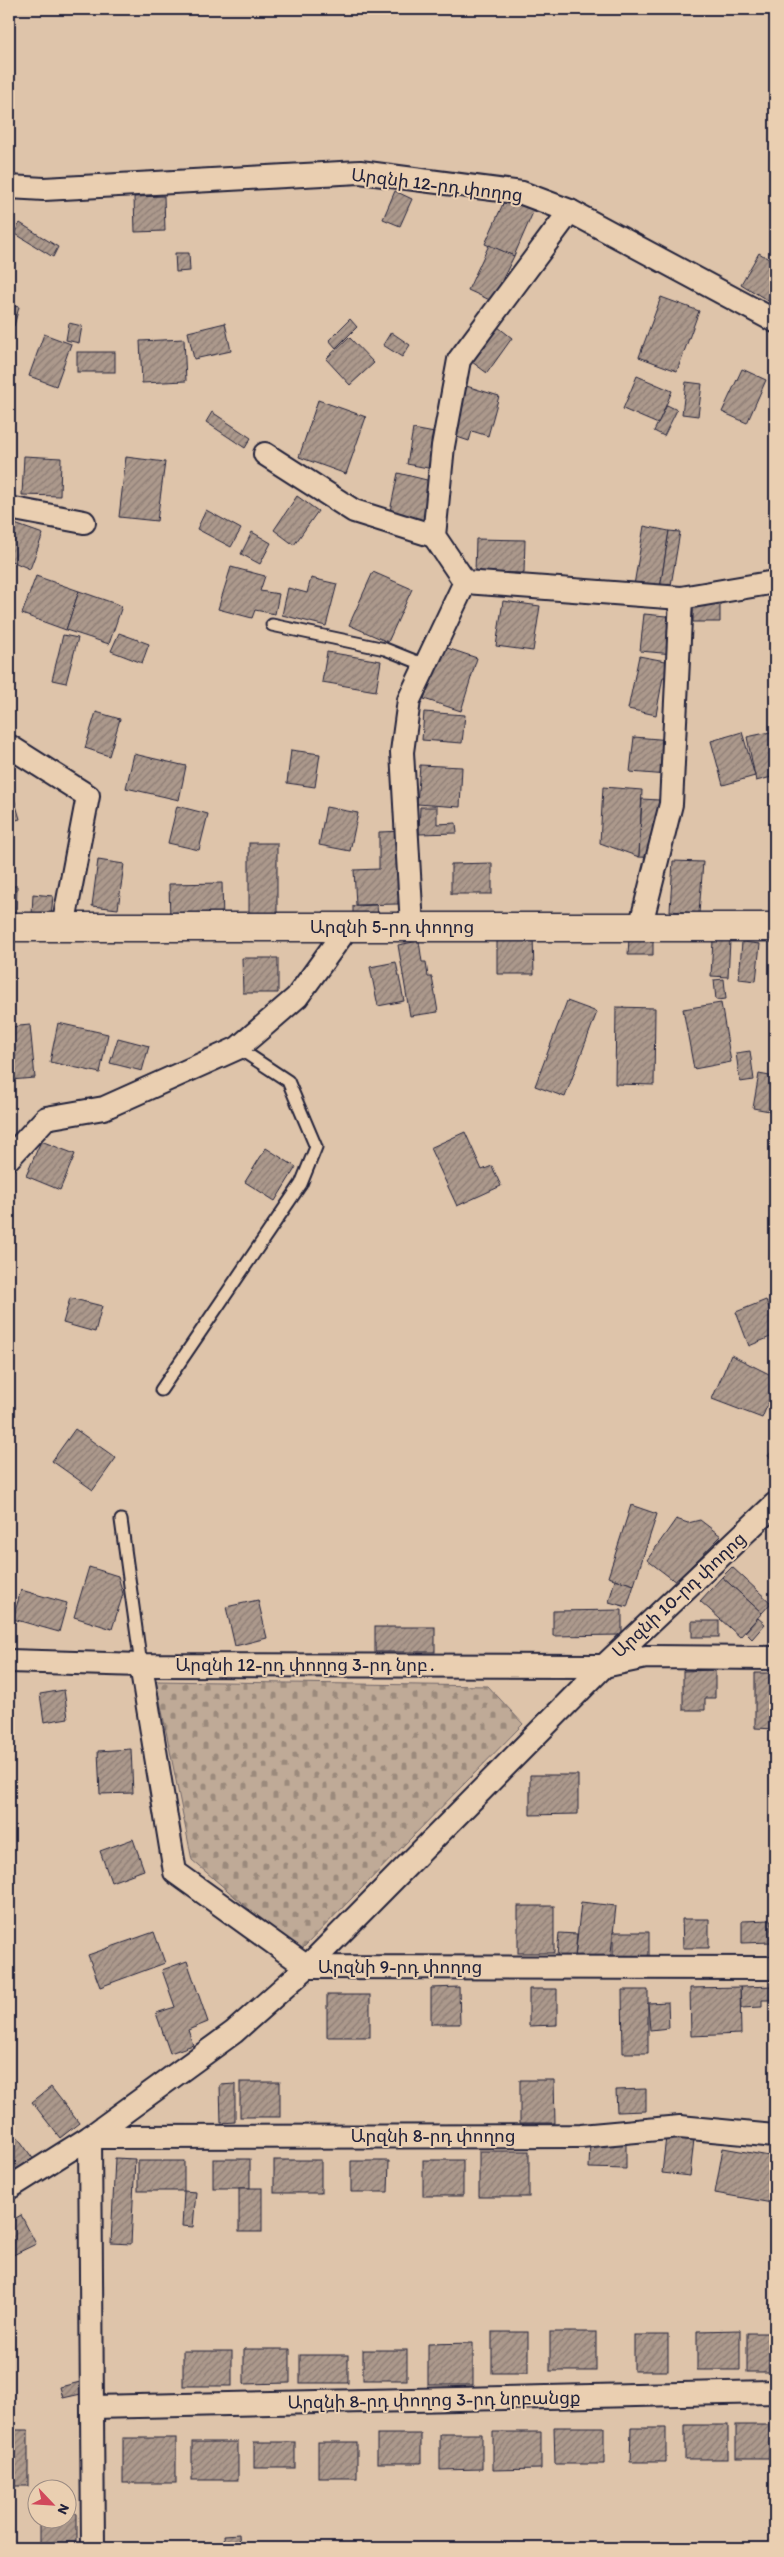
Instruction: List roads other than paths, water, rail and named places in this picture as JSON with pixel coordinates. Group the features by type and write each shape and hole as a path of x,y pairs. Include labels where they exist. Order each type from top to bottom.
{"street":[{"name":"Արզնի 12-րդ փողոց","path":"9,187 44,189 360,172 522,193 570,211 775,320"},
{"path":"434,536 443,446 459,360 570,211"},
{"path":"265,454 354,511 434,536 465,582"},
{"path":"9,508 84,522"},
{"path":"465,582 681,598 775,582"},
{"path":"412,926 402,752 409,700 465,582"},
{"path":"640,928 671,804 681,598"},
{"path":"9,746 88,796 63,927"},
{"name":"Արզնի 5-րդ փողոց","path":"9,927 347,928 412,926 775,928"},
{"path":"9,1158 46,1118 104,1108 238,1048 297,997 347,928"},
{"name":"Արզնի 10-րդ փողոց","path":"9,2188 90,2138 234,2032 308,1967 604,1666 775,1504"},
{"name":"Արզնի 12-րդ փողոց 3-րդ նրբ․","path":"9,1661 141,1665 604,1666 646,1657 775,1658"},
{"name":"Արզնի 9-րդ փողոց","path":"141,1665 175,1872 308,1967 775,1968"},
{"name":"Արզնի 8-րդ փողոց","path":"90,2138 581,2136 680,2127 775,2136"},
{"path":"90,2138 93,2548"},
{"name":"Արզնի 8-րդ փողոց 3-րդ նրբանցք","path":"93,2407 775,2392"}],"lane":[{"path":"272,625 385,649 425,665"},
{"path":"160,1390 301,1184 316,1148 288,1081 238,1048"},
{"path":"121,1520 141,1665"}]}
